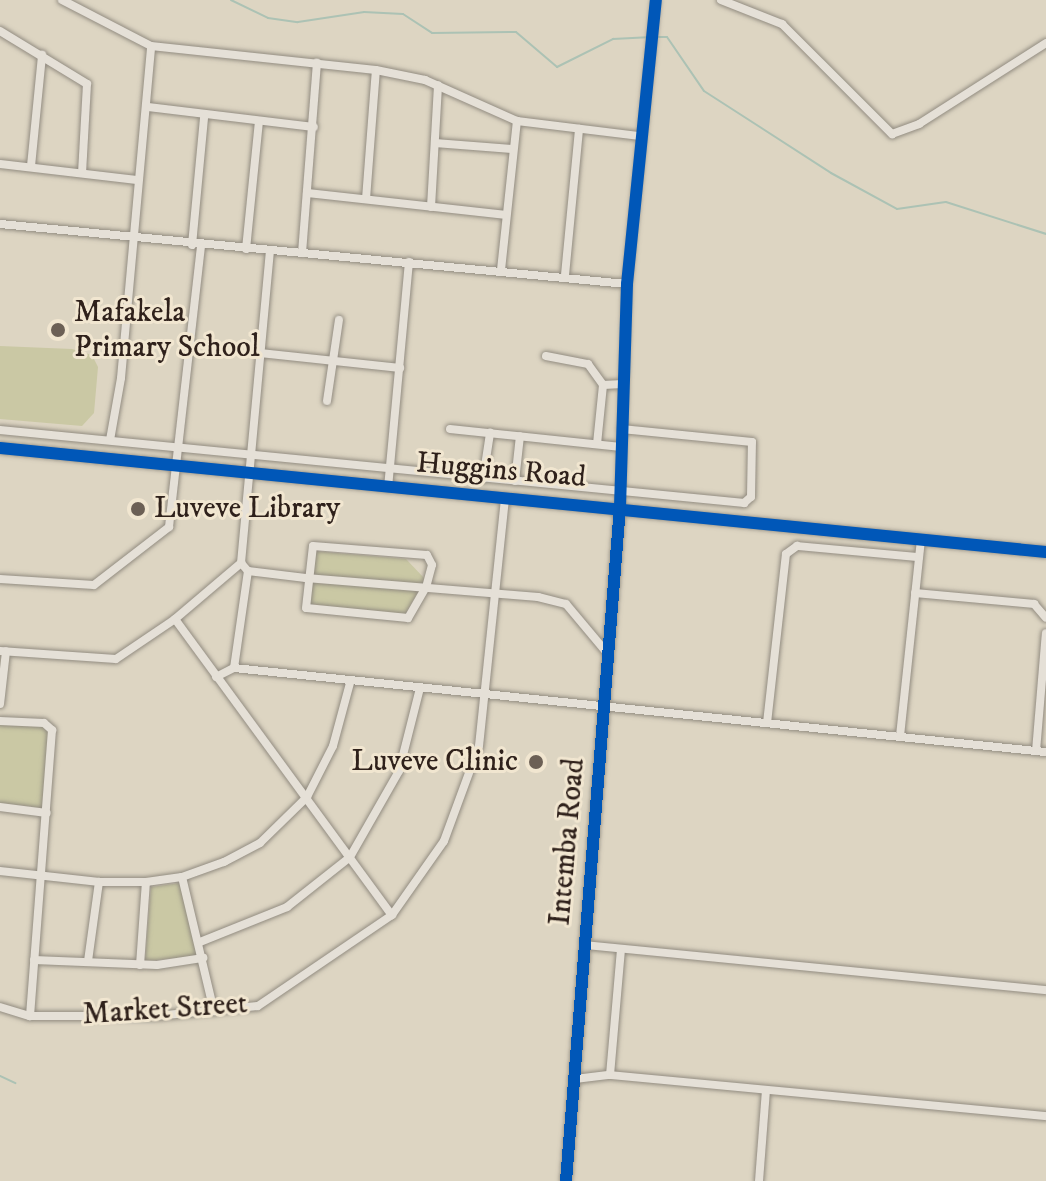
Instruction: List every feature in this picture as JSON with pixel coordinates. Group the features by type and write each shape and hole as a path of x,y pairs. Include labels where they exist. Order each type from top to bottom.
{"street":[{"path":"62,0 151,46 376,70 438,85 517,121 640,136"},
{"path":"620,507 627,284 656,0"},
{"path":"721,0 782,24 892,134 919,124 1046,43"},
{"path":"0,31 87,84 82,173"},
{"path":"110,440 121,378 131,235 148,107 151,46"},
{"path":"31,166 42,55"},
{"path":"302,253 317,63"},
{"path":"366,199 376,70"},
{"path":"431,207 438,85"},
{"path":"148,107 204,117 314,127"},
{"path":"0,579 86,586 103,582 169,527 181,449 204,117"},
{"path":"501,270 517,121"},
{"path":"246,249 259,122"},
{"path":"565,275 579,129"},
{"path":"435,143 512,149"},
{"path":"0,164 137,180"},
{"path":"307,193 505,215"},
{"path":"0,224 131,235 196,245 565,275 627,284"},
{"path":"0,704 3,651 108,660 175,619 241,563 270,251"},
{"path":"388,488 409,262"},
{"path":"327,401 339,320"},
{"path":"260,353 400,368"},
{"path":"546,356 588,364 603,385 597,444"},
{"path":"603,385 623,384"},
{"path":"450,429 621,447"},
{"path":"0,430 389,471 746,502 755,448 752,442 622,429"},
{"path":"483,479 490,433"},
{"path":"515,481 520,436"},
{"name":"Huggins Road","path":"0,448 248,470 388,488 620,507 1046,552"},
{"name":"Market Street","path":"0,1007 30,1016 214,1011 258,1006 392,915 429,867 455,818 479,746 505,499"},
{"name":"Intemba Road","path":"566,1181 620,507"},
{"path":"900,736 921,539"},
{"path":"313,546 427,555 432,565 426,587 404,619 306,608 306,578 313,546"},
{"path":"767,723 786,554 797,546 919,557"},
{"path":"241,563 248,571 496,594 566,604 609,655"},
{"path":"234,668 248,571"},
{"path":"915,593 1034,604 1046,618"},
{"path":"175,619 392,915"},
{"path":"1036,751 1046,633"},
{"path":"216,677 234,668 350,683 1046,752"},
{"path":"0,871 99,882 146,882 182,877 260,843 307,797 329,754 350,683"},
{"path":"200,942 287,907 350,857 399,771 420,688"},
{"path":"0,721 44,723 52,730 30,1016"},
{"path":"0,807 47,813"},
{"path":"182,877 200,942 214,1011"},
{"path":"88,961 99,882"},
{"path":"140,965 146,882"},
{"path":"585,945 1046,990"},
{"path":"610,1075 621,949"},
{"path":"34,960 140,965 203,958"},
{"path":"575,1079 610,1075 1046,1116"},
{"path":"759,1181 766,1090"}],"shaded area":[{"path":"0,346 72,349 92,355 98,367 94,413 82,426 0,419"},
{"path":"313,551 406,559 425,579 405,615 309,604"},
{"path":"0,725 44,726 50,732 43,808 0,803"},
{"path":"180,883 199,956 145,961 151,887"}],"waterway":[{"path":"231,0 268,18 298,22 364,12 403,14 432,33 516,32 557,67 613,39 647,37"},
{"path":"654,37 667,37 704,91 831,173 897,209 946,202 1046,234"},
{"path":"0,1076 15,1083"}],"cycle path":[{"path":"566,1181 620,507 627,284 656,0"},
{"path":"0,448 1046,552"}],"place":[{"name":"Mafakela Primary School","path":"58,330"},
{"name":"Luveve Library","path":"138,509"},
{"name":"Luveve Clinic","path":"536,762"}]}
